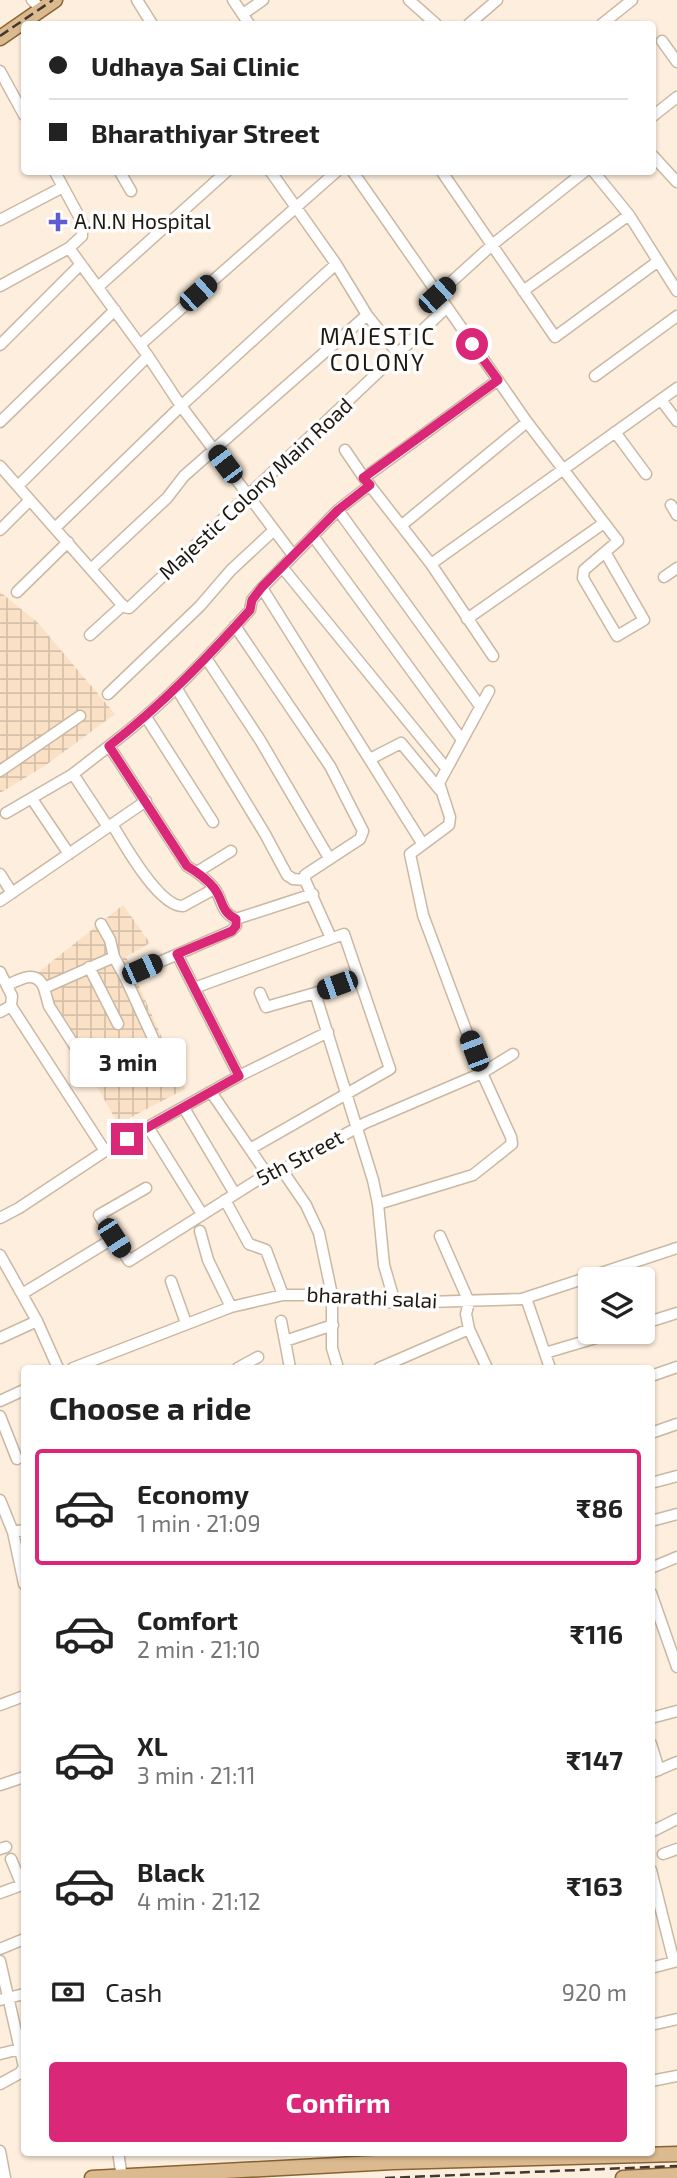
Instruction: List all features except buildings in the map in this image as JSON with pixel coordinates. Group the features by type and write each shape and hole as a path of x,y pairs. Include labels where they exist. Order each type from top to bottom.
{"main road":[{"path":"25,21 55,0"},
{"path":"0,31 38,2"},
{"path":"0,38 21,23"},
{"path":"655,2154 677,2154"},
{"path":"93,2178 393,2162 578,2156"},
{"path":"623,2178 677,2175"}],"street":[{"path":"137,0 150,21"},
{"path":"233,0 246,20 264,0"},
{"path":"410,0 433,21"},
{"path":"472,21 497,0"},
{"path":"606,21 632,0"},
{"path":"662,41 677,62"},
{"path":"0,71 20,98"},
{"path":"656,114 677,97"},
{"path":"656,159 675,175"},
{"path":"0,286 69,248 82,236 82,222 56,175"},
{"path":"122,175 131,191"},
{"path":"98,287 223,175"},
{"path":"273,175 336,264 367,315 399,355"},
{"path":"140,345 332,175"},
{"path":"354,175 527,422 618,541 605,552 584,570 583,578 617,636 644,620 605,552"},
{"path":"444,175 555,337 657,261"},
{"path":"437,295 492,246 580,175"},
{"path":"596,175 629,215 677,292"},
{"path":"0,220 62,187"},
{"path":"523,291 629,215"},
{"path":"69,248 181,406 293,555"},
{"path":"0,345 81,264"},
{"path":"55,528 181,406 336,264"},
{"name":"Majestic Colony Main Road","path":"90,635 124,606 132,607 447,307"},
{"path":"0,422 115,310"},
{"path":"91,569 167,499 184,476 367,315"},
{"path":"594,376 677,316"},
{"path":"18,486 148,356"},
{"path":"6,813 73,774 146,718 177,689 250,610 252,600 262,587 367,482 498,380"},
{"path":"431,564 677,388"},
{"path":"661,400 677,421"},
{"path":"401,525 527,422"},
{"path":"615,432 646,474"},
{"path":"345,450 431,564 493,656"},
{"path":"0,466 124,606"},
{"path":"0,530 30,500"},
{"path":"338,510 480,706"},
{"path":"467,619 604,523"},
{"path":"108,694 273,531"},
{"path":"313,536 462,740"},
{"path":"17,592 68,542"},
{"path":"282,567 446,768"},
{"path":"664,577 677,568"},
{"path":"262,587 422,843"},
{"path":"235,626 323,755 364,834 305,875 331,938"},
{"path":"206,658 260,740 329,858"},
{"path":"177,689 287,875 293,879 305,880"},
{"path":"378,1204 473,1175 512,1144 482,1073 423,915 410,854 422,843 447,828 451,822 439,783 489,691"},
{"path":"0,771 80,716"},
{"path":"146,718 214,822"},
{"path":"370,759 401,743 440,790"},
{"path":"109,746 187,866 214,889 226,914 236,919 313,894"},
{"path":"73,774 129,853 169,902 183,905 214,889"},
{"path":"32,799 69,854"},
{"path":"0,901 146,801"},
{"path":"197,872 231,851"},
{"path":"0,874 12,893"},
{"path":"125,977 232,931 236,926 236,919"},
{"path":"101,924 158,1049"},
{"path":"194,988 344,934 390,1069 250,1149"},
{"path":"177,954 239,1076"},
{"path":"44,988 114,957"},
{"path":"89,967 118,1024"},
{"path":"0,972 12,996 10,1006 105,1150"},
{"path":"8,985 29,976 41,981 49,1006 90,1070 97,1073 132,1054"},
{"path":"260,993 265,1007 358,978"},
{"path":"315,993 378,1204 384,1265 395,1303"},
{"path":"0,1012 10,1006"},
{"path":"0,1218 105,1150 239,1076 328,1032"},
{"name":"5th Street","path":"114,1238 129,1261 267,1174 282,1170 356,1128 482,1073 513,1054"},
{"path":"211,1093 267,1174"},
{"path":"184,1108 230,1197 249,1244 266,1251 283,1295"},
{"path":"148,1127 202,1214"},
{"path":"282,1170 306,1205 319,1233 332,1294 332,1348 337,1365"},
{"path":"22,1294 114,1238 99,1215 145,1188"},
{"path":"200,1231 208,1260 231,1307"},
{"path":"440,1236 469,1302 466,1314 469,1329 486,1365"},
{"path":"675,1249 677,1262"},
{"name":"bharathi salai","path":"89,1365 186,1323 231,1307 283,1295 332,1294 395,1303 526,1298 675,1249"},
{"path":"0,1255 37,1321 57,1365"},
{"path":"171,1281 186,1323"},
{"path":"526,1298 549,1365"},
{"path":"655,1320 677,1313"},
{"path":"0,1338 37,1321"},
{"path":"281,1321 289,1365"},
{"path":"285,1341 333,1325"},
{"path":"386,1365 469,1329"},
{"path":"545,1353 578,1343"},
{"path":"247,1365 258,1357"},
{"path":"655,1375 677,1367"},
{"path":"0,1401 21,1391"},
{"path":"0,1416 17,1459"},
{"path":"655,1432 677,1424"},
{"path":"655,1482 677,1476"},
{"path":"0,1500 19,1531 21,1552"},
{"path":"655,1520 677,1514"},
{"path":"655,1565 677,1556"},
{"path":"655,1604 676,1659"},
{"path":"0,1705 21,1697"},
{"path":"655,1717 677,1711"},
{"path":"655,1771 677,1762"},
{"path":"0,1785 21,1778"},
{"path":"655,1830 677,1819"},
{"path":"663,1853 677,1849"},
{"path":"0,1893 21,1883 11,1859"},
{"path":"655,1885 676,1962 655,1967"},
{"path":"0,1949 21,1940"},
{"path":"0,1961 4,1999 21,2044"},
{"path":"4,1999 21,1995"},
{"path":"655,2024 677,2020"},
{"path":"0,2054 21,2049"},
{"path":"0,2084 21,2070"},
{"path":"655,2080 677,2076"},
{"path":"0,2151 5,2178"},
{"path":"119,2156 122,2177"}],"shaded area":[{"path":"0,592 37,622 115,714 46,765 0,793"},
{"path":"123,905 150,943 126,957 185,1089 118,1124 35,975"}],"railway":[{"path":"22,21 53,0"},
{"path":"0,36 21,22"},
{"path":"385,2178 677,2166"}],"place":[{"name":"A.N.N Hospital","path":"58,222"}],"district":[{"name":"MAJESTIC COLONY","path":"378,350"}],"route":[{"path":"127,1139 239,1076 177,954 232,931 236,926 236,919 226,914 214,889 187,866 109,746 146,718 177,689 250,610 252,600 262,587 338,510 370,485 363,478 498,380 472,344"}]}
